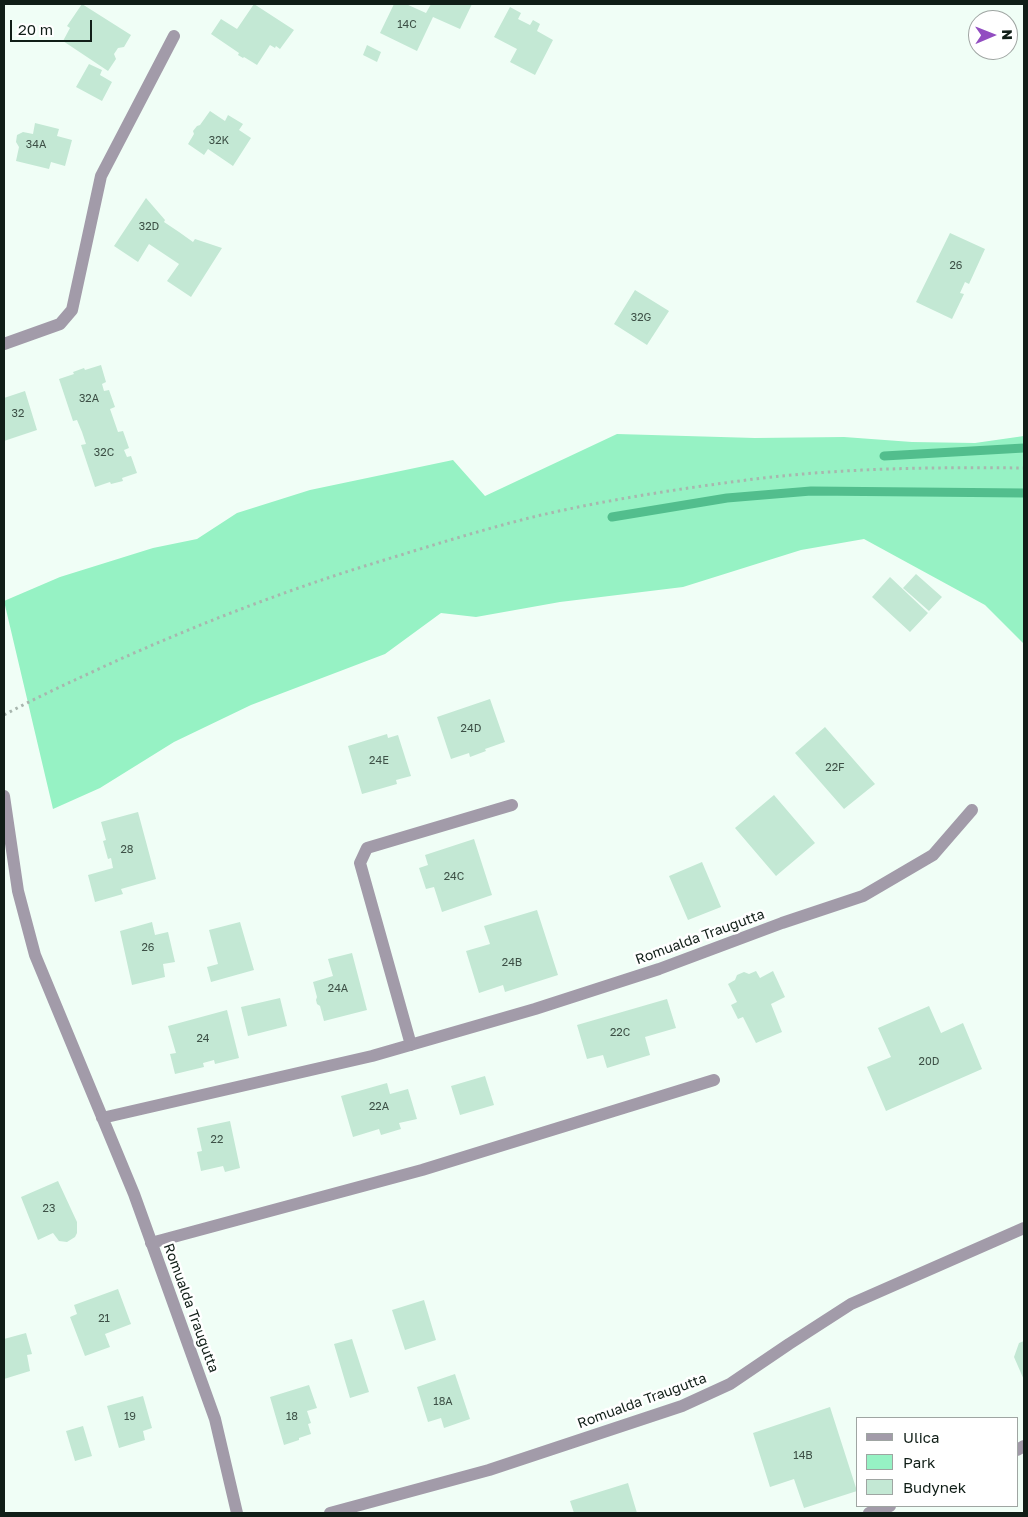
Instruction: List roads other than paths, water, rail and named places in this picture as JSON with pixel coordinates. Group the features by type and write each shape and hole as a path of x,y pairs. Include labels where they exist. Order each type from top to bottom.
{"street":[{"path":"4,344 60,324 72,310 101,176 174,36"},
{"name":"Romualda Traugutta","path":"4,796 18,891 35,955 134,1194 215,1419 237,1513"},
{"path":"411,1045 360,863 367,848 512,805"},
{"name":"Romualda Traugutta","path":"102,1118 372,1056 535,1009 659,969 782,923 863,896 933,855 972,810"},
{"path":"151,1243 422,1170 714,1080"},
{"name":"Romualda Traugutta","path":"330,1513 489,1470 682,1406 730,1384 851,1304 1024,1228"},
{"path":"869,1513 887,1507"}],"waterway":[{"path":"884,456 1024,448"},
{"path":"612,517 727,498 811,491 1024,493"}]}
